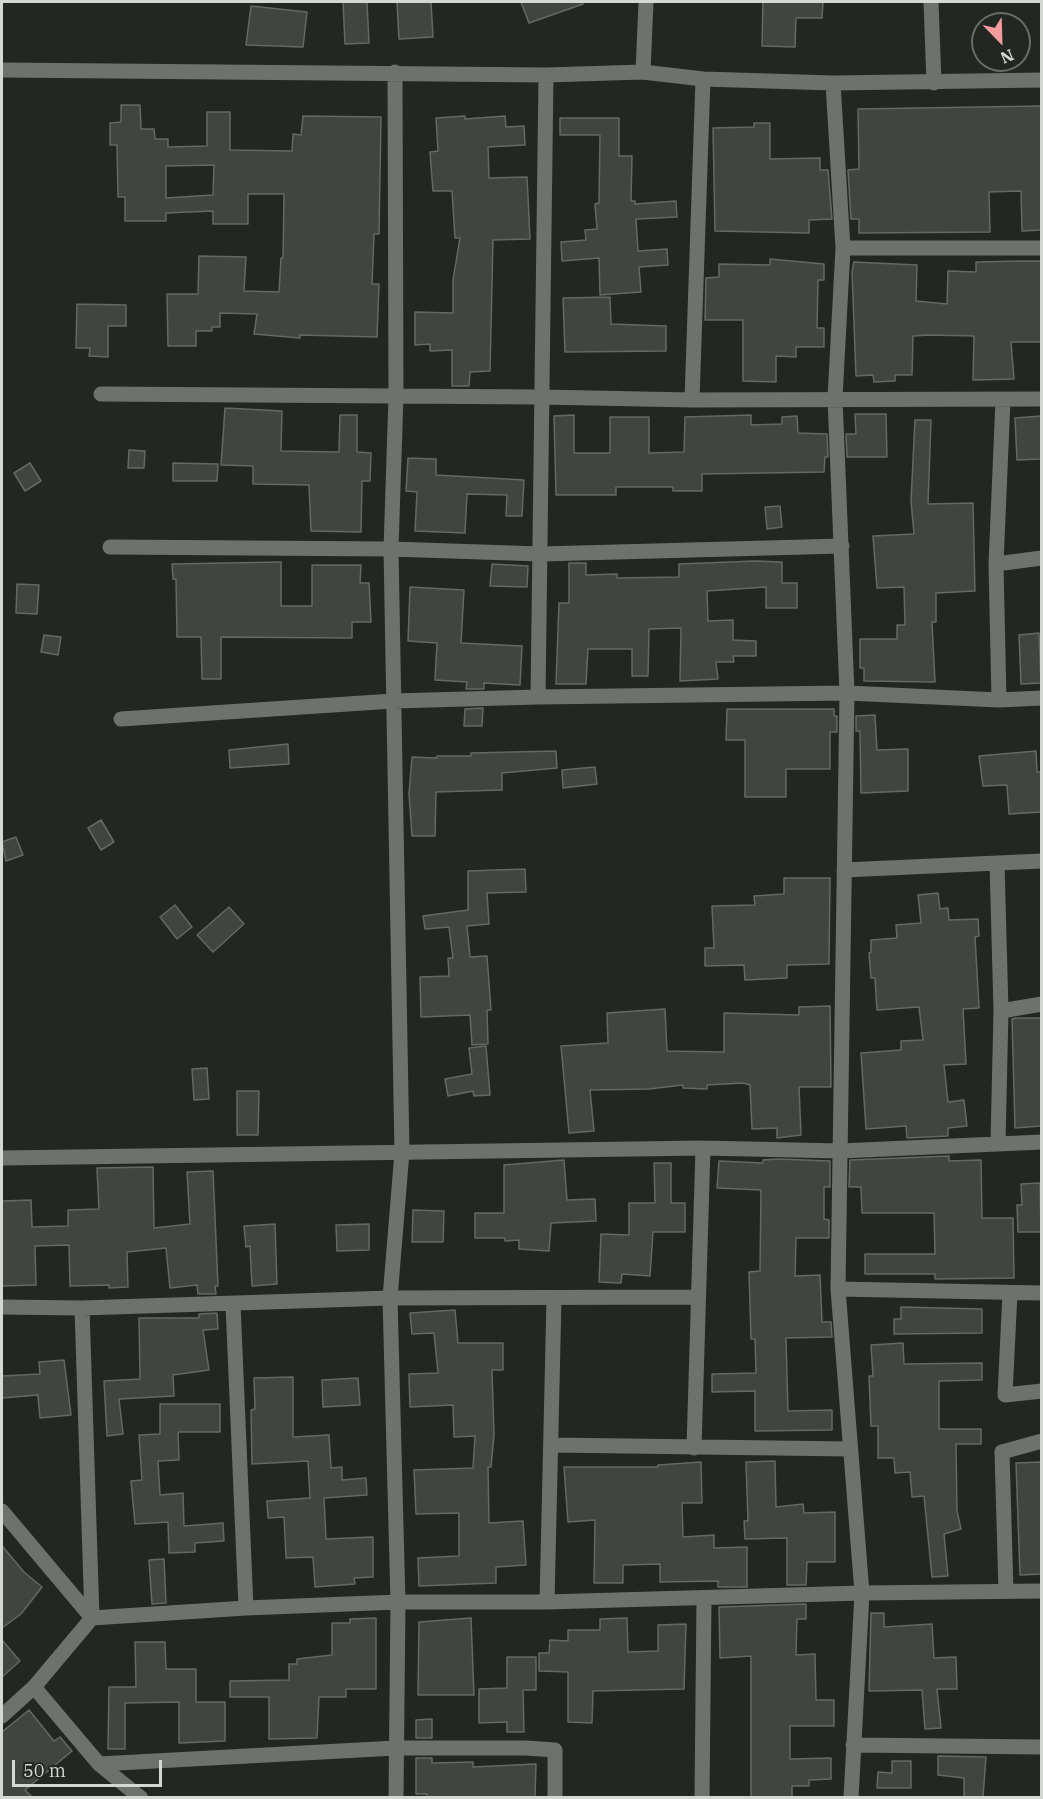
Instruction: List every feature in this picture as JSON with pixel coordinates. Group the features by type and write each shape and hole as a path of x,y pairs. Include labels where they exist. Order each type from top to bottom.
{"street":[{"path":"643,72 646,2"},
{"path":"931,2 934,83"},
{"path":"4,70 546,75 643,72 703,79 833,83 1041,80"},
{"path":"395,72 396,396 391,549 402,1152 390,1298 398,1602 396,1797"},
{"path":"538,698 546,75"},
{"path":"692,400 703,79"},
{"path":"833,83 843,248 836,398 847,693 838,1289 862,1593 851,1797"},
{"path":"843,248 1041,248"},
{"path":"101,394 692,400 1041,399"},
{"path":"999,700 996,564 1003,400"},
{"path":"110,547 391,549 541,554 842,546"},
{"path":"996,564 1041,558"},
{"path":"121,719 393,701 847,693 999,700 1041,698"},
{"path":"844,870 1041,861"},
{"path":"997,863 1001,1011 998,1142"},
{"path":"1001,1011 1041,1004"},
{"path":"2,1158 703,1148 840,1151 998,1142 1041,1142"},
{"path":"694,1448 703,1148"},
{"path":"838,1289 1041,1293"},
{"path":"1010,1293 1005,1395 1041,1391"},
{"path":"2,1307 82,1308 390,1298 698,1297"},
{"path":"547,1602 554,1299"},
{"path":"233,1304 246,1608"},
{"path":"2,1716 34,1687 92,1618 82,1308"},
{"path":"1006,1591 1002,1452 1041,1441"},
{"path":"552,1445 850,1449"},
{"path":"2,1511 92,1618"},
{"path":"92,1618 246,1608 398,1602 547,1602 862,1593 1041,1591"},
{"path":"702,1797 704,1599"},
{"path":"34,1687 99,1764 141,1797"},
{"path":"853,1745 1041,1747"},
{"path":"99,1764 396,1748 555,1750 555,1797"}],"building":[{"path":"343,2 367,2 369,43 345,44"},
{"path":"397,2 431,2 433,37 399,39"},
{"path":"521,2 582,2 583,4 529,23"},
{"path":"763,2 823,2 822,18 796,18 795,47 762,46"},
{"path":"251,6 307,12 303,47 246,45"},
{"path":"121,105 140,105 141,129 154,129 155,139 168,139 168,147 207,146 207,112 230,112 230,150 292,151 293,134 301,135 303,116 381,117 379,234 374,234 372,284 379,284 377,337 300,335 300,338 254,334 257,314 220,313 220,327 212,327 212,331 196,331 196,346 168,346 167,294 198,294 199,256 246,257 244,291 279,292 281,258 283,258 284,194 248,194 248,224 213,224 213,211 166,213 166,221 125,221 125,197 118,197 117,145 110,145 110,123 121,122","holes":["214,165 213,195 166,198 166,166"]},
{"path":"1041,106 1041,230 1022,231 1021,191 989,192 990,232 859,233 859,219 851,219 848,170 859,169 858,109"},
{"path":"465,116 465,119 505,116 506,127 524,126 525,145 488,147 489,178 527,177 530,239 493,240 490,371 470,372 469,386 452,386 452,350 430,351 430,344 415,345 415,312 453,313 453,280 460,238 455,238 452,191 433,191 430,152 438,151 436,118"},
{"path":"560,118 619,118 619,156 632,156 631,201 635,201 635,204 676,201 677,217 636,219 638,251 667,249 668,265 639,267 641,292 600,295 599,258 562,261 561,242 586,240 585,230 597,229 595,204 599,203 600,135 560,135"},
{"path":"754,123 770,123 770,159 820,158 820,170 828,170 832,219 809,220 809,233 715,231 713,128 754,127"},
{"path":"770,259 824,264 824,280 818,280 817,328 824,328 824,347 796,347 796,357 776,356 776,382 743,381 743,320 705,320 706,278 719,277 719,264 770,265"},
{"path":"1041,261 1041,342 1011,342 1014,379 973,380 974,336 929,335 913,336 912,375 895,375 895,381 874,382 873,375 856,376 852,272 854,262 917,265 916,301 947,304 948,271 976,272 976,262"},
{"path":"610,297 611,324 666,326 666,351 565,352 563,298"},
{"path":"77,304 126,305 126,326 108,326 108,357 89,356 90,348 76,348"},
{"path":"225,408 282,411 281,451 339,452 340,415 357,415 357,452 371,453 370,481 362,481 361,532 311,531 309,485 253,484 253,466 221,465"},
{"path":"855,414 886,414 887,457 847,457 846,434 856,434"},
{"path":"574,415 574,453 610,453 610,417 649,417 649,453 684,452 685,417 751,415 751,425 782,424 782,417 797,416 798,433 827,434 828,457 825,457 824,472 702,474 702,491 673,491 673,487 616,487 616,495 556,495 554,416"},
{"path":"1041,416 1041,459 1017,460 1015,418"},
{"path":"915,420 931,420 928,504 973,503 975,591 936,593 936,622 932,622 935,682 864,681 864,668 860,668 860,639 897,639 897,625 905,625 904,587 877,588 873,536 914,534 911,501"},
{"path":"129,450 145,451 144,468 128,468"},
{"path":"408,458 436,459 436,475 524,480 522,516 506,516 507,495 467,494 465,533 415,531 417,492 406,491"},
{"path":"30,463 41,481 25,491 14,473"},
{"path":"173,463 218,464 217,481 173,481"},
{"path":"780,506 782,527 767,529 765,507"},
{"path":"281,562 281,606 312,606 312,565 361,565 360,583 369,583 371,622 352,622 352,638 221,637 221,679 202,679 201,637 177,637 176,579 173,579 172,564"},
{"path":"782,562 782,583 797,583 797,608 766,608 766,587 707,591 708,621 733,620 733,640 756,641 756,656 733,656 734,662 716,662 718,679 680,681 681,628 649,629 648,676 632,676 632,649 588,649 586,684 556,684 559,603 569,603 569,563 586,563 586,575 617,574 617,578 679,577 679,564"},
{"path":"492,564 528,566 527,587 490,586"},
{"path":"17,584 39,585 37,614 16,613"},
{"path":"410,587 464,590 461,643 522,646 520,685 484,683 484,689 466,689 467,682 435,680 437,643 408,641"},
{"path":"1039,633 1041,683 1021,684 1019,635"},
{"path":"44,635 61,637 58,655 41,652"},
{"path":"483,708 482,726 464,726 465,709"},
{"path":"727,709 834,709 834,716 837,716 837,732 830,732 830,769 786,769 786,797 745,797 745,740 726,740"},
{"path":"875,715 877,750 908,749 908,791 861,793 860,731 856,731 856,716"},
{"path":"288,744 289,764 230,768 229,750"},
{"path":"556,751 557,768 502,773 502,790 436,792 435,836 412,836 409,794 412,757 437,758 437,756 471,756 471,753"},
{"path":"1036,751 1037,772 1041,772 1041,812 1009,814 1007,785 983,786 979,756"},
{"path":"595,767 597,784 563,788 562,770"},
{"path":"101,820 114,842 101,850 88,828"},
{"path":"16,837 23,855 6,861 2,842"},
{"path":"525,869 526,892 487,893 489,924 467,926 470,957 487,956 491,1010 487,1010 488,1044 472,1045 470,1015 421,1017 420,977 449,976 448,958 453,958 449,927 425,929 423,916 468,910 468,871"},
{"path":"784,878 830,878 829,964 787,965 787,978 745,980 744,965 705,966 705,948 714,948 712,906 755,905 754,896 784,894"},
{"path":"938,893 940,909 948,908 949,920 978,919 979,936 975,937 979,1008 963,1009 966,1064 944,1065 948,1102 964,1100 967,1126 948,1128 948,1136 907,1138 906,1126 866,1129 861,1053 901,1050 901,1041 923,1040 919,1007 877,1010 875,978 871,978 869,953 871,952 871,940 897,938 896,925 921,923 918,895"},
{"path":"175,905 192,927 177,939 160,917"},
{"path":"229,907 244,924 213,952 197,935"},
{"path":"830,1006 831,1087 799,1087 801,1135 777,1138 777,1128 752,1129 750,1085 743,1083 707,1085 707,1089 683,1088 683,1085 649,1089 590,1090 594,1131 569,1133 561,1046 608,1043 607,1013 665,1009 667,1051 724,1052 724,1013 799,1015 799,1007"},
{"path":"1041,1018 1041,1126 1015,1128 1012,1019"},
{"path":"486,1046 490,1095 474,1096 473,1091 448,1096 445,1079 472,1074 469,1048"},
{"path":"207,1068 209,1099 194,1100 192,1069"},
{"path":"237,1091 259,1091 258,1135 237,1135"},
{"path":"949,1156 949,1161 981,1160 982,1218 1013,1218 1014,1278 935,1279 935,1274 865,1274 865,1254 935,1254 934,1213 862,1213 861,1187 849,1187 850,1160"},
{"path":"564,1160 567,1200 595,1199 596,1221 551,1223 549,1251 519,1249 519,1240 475,1238 475,1213 504,1213 504,1165"},
{"path":"763,1160 830,1161 830,1187 824,1187 824,1219 829,1220 829,1238 796,1238 795,1276 820,1275 822,1322 831,1322 832,1337 786,1338 788,1411 832,1410 832,1430 755,1431 755,1391 712,1392 712,1374 756,1373 755,1339 751,1339 749,1272 760,1271 761,1190 717,1188 719,1161 763,1163"},
{"path":"654,1163 671,1163 671,1203 685,1203 685,1232 653,1232 650,1276 622,1274 621,1283 599,1282 601,1234 629,1235 629,1203 655,1203"},
{"path":"153,1167 154,1228 190,1224 187,1172 213,1171 218,1286 215,1286 216,1294 198,1294 197,1285 170,1288 166,1248 127,1252 128,1287 109,1288 109,1285 70,1286 69,1245 35,1246 36,1285 2,1286 2,1201 31,1200 32,1227 68,1226 68,1210 99,1209 97,1168"},
{"path":"1040,1183 1041,1232 1018,1232 1017,1205 1022,1205 1021,1184"},
{"path":"413,1210 444,1211 443,1242 412,1242"},
{"path":"275,1224 277,1284 252,1286 250,1246 246,1247 244,1226"},
{"path":"369,1224 369,1250 337,1251 336,1225"},
{"path":"901,1307 982,1309 982,1333 894,1334 894,1319 901,1319"},
{"path":"455,1310 458,1343 503,1343 503,1370 492,1370 494,1435 491,1467 488,1467 489,1523 523,1521 526,1565 496,1567 496,1583 419,1586 418,1558 459,1556 459,1513 416,1514 414,1470 473,1468 475,1436 454,1437 453,1405 410,1407 409,1374 438,1373 434,1333 412,1334 410,1313"},
{"path":"217,1313 218,1329 203,1330 209,1370 173,1375 174,1396 119,1399 123,1434 107,1436 104,1381 140,1379 139,1318 199,1318 199,1314"},
{"path":"903,1343 904,1364 982,1363 982,1380 939,1381 939,1429 981,1429 981,1444 956,1444 957,1511 961,1529 944,1534 948,1576 932,1577 924,1496 912,1497 910,1472 895,1473 894,1458 878,1458 878,1426 871,1426 869,1376 873,1376 871,1345"},
{"path":"64,1360 71,1415 40,1418 38,1395 2,1398 2,1376 40,1374 39,1362"},
{"path":"293,1377 293,1437 329,1435 331,1468 342,1467 342,1480 366,1478 367,1495 324,1498 326,1539 373,1537 373,1577 354,1578 355,1584 315,1587 313,1557 286,1558 284,1517 268,1518 267,1501 310,1498 308,1461 252,1464 251,1410 255,1409 254,1378"},
{"path":"358,1378 360,1405 323,1407 322,1380"},
{"path":"160,1404 220,1404 220,1432 178,1432 179,1460 158,1461 160,1495 183,1493 184,1526 223,1523 224,1541 195,1543 195,1552 169,1553 168,1522 135,1524 131,1481 142,1480 139,1435 160,1434"},
{"path":"775,1461 776,1507 803,1504 804,1513 835,1512 835,1562 807,1562 806,1585 787,1585 787,1538 745,1539 744,1521 748,1521 746,1462"},
{"path":"701,1462 702,1503 682,1503 683,1537 714,1535 714,1548 747,1547 747,1587 718,1587 718,1581 660,1582 660,1564 623,1565 623,1583 594,1583 595,1520 568,1522 564,1467 658,1467 658,1465"},
{"path":"1041,1462 1041,1574 1020,1575 1016,1463"},
{"path":"2,1546 24,1572 42,1587 21,1614 2,1628"},
{"path":"164,1559 166,1603 152,1604 149,1560"},
{"path":"806,1604 806,1619 797,1619 796,1655 815,1654 816,1700 834,1700 834,1726 790,1726 790,1759 831,1758 831,1779 809,1780 809,1786 792,1786 792,1797 751,1797 751,1656 720,1658 719,1607"},
{"path":"871,1613 884,1613 884,1627 932,1624 934,1658 956,1657 957,1689 937,1689 941,1728 925,1729 922,1690 869,1691"},
{"path":"376,1618 376,1689 346,1689 346,1697 319,1697 317,1738 269,1739 269,1697 230,1697 230,1681 289,1680 289,1664 297,1664 297,1659 332,1655 332,1623 350,1623 350,1619"},
{"path":"471,1618 474,1695 418,1695 419,1622"},
{"path":"627,1618 628,1652 658,1651 658,1625 686,1624 684,1689 593,1691 592,1723 568,1722 568,1672 539,1671 539,1653 549,1653 550,1640 568,1641 568,1630 600,1630 600,1619"},
{"path":"2,1640 20,1661 2,1677"},
{"path":"135,1642 165,1642 166,1669 196,1669 196,1702 225,1702 225,1741 179,1743 179,1702 125,1703 125,1749 108,1749 109,1687 136,1687"},
{"path":"507,1657 536,1657 536,1690 523,1690 524,1732 507,1732 507,1722 479,1723 479,1689 507,1688"},
{"path":"29,1710 54,1741 60,1737 72,1751 25,1790 32,1797 2,1797 2,1732"},
{"path":"432,1719 432,1738 416,1738 416,1720"},
{"path":"938,1756 986,1757 983,1797 964,1797 964,1778 938,1775"},
{"path":"416,1758 432,1758 432,1763 473,1762 473,1767 536,1764 535,1797 427,1797 427,1794 416,1794"},
{"path":"892,1761 911,1761 911,1788 877,1788 878,1772 892,1773"}]}
